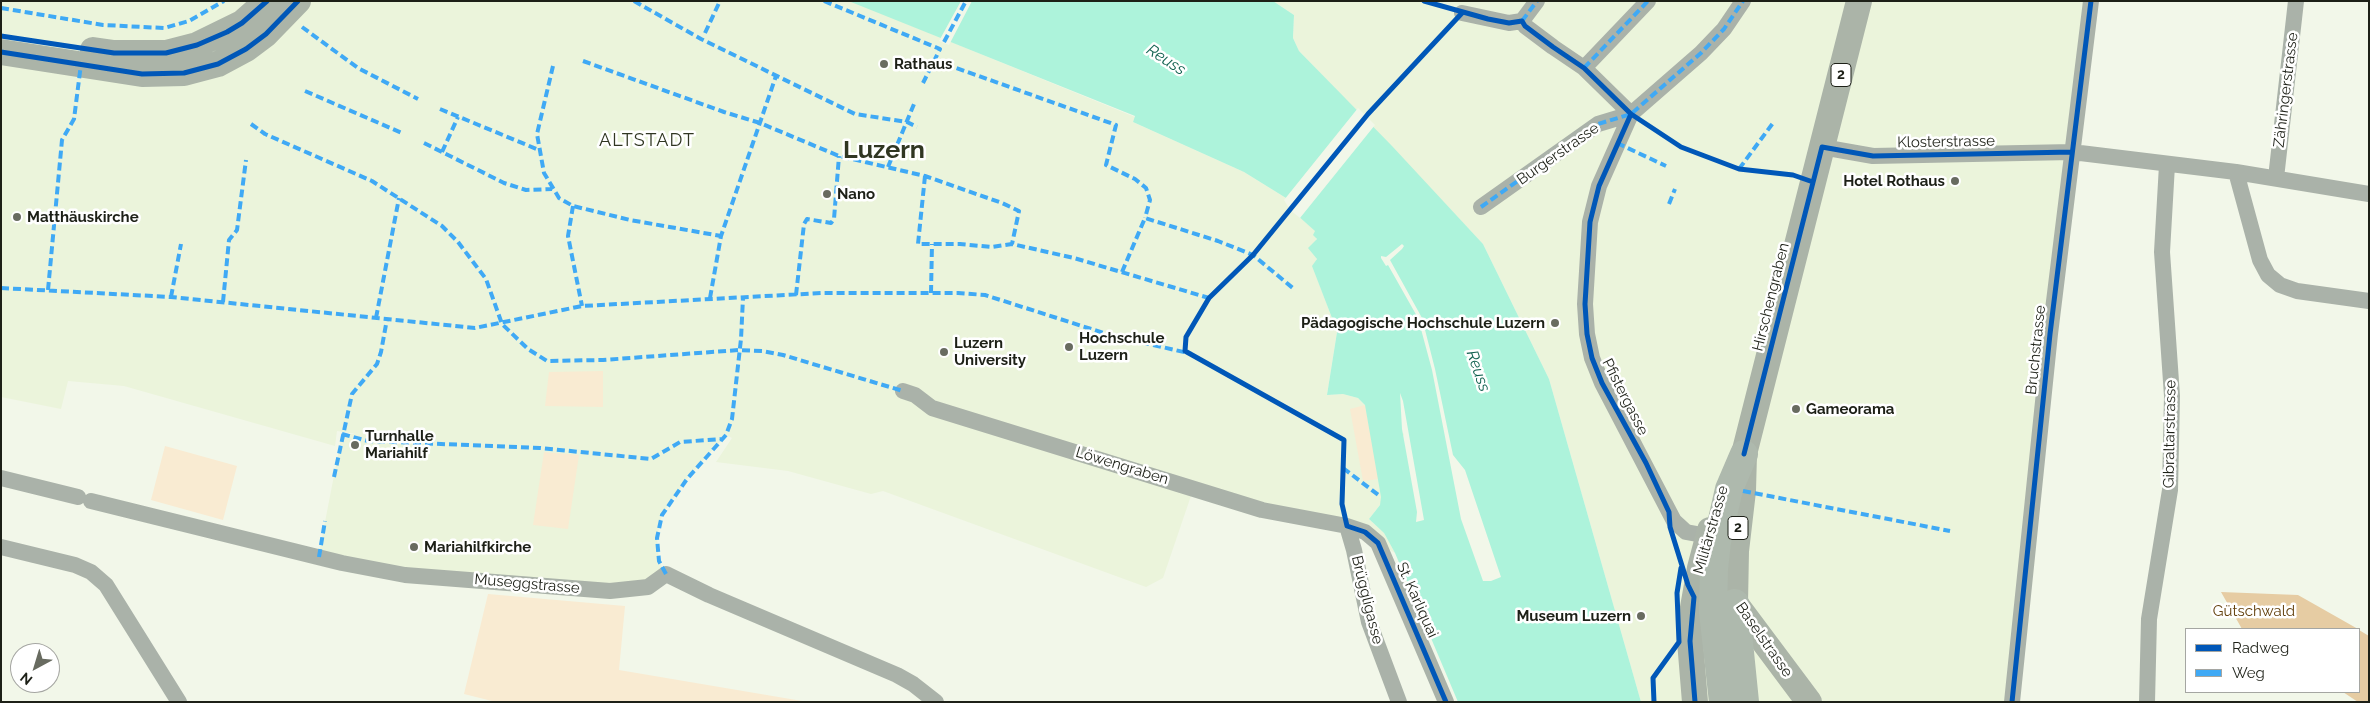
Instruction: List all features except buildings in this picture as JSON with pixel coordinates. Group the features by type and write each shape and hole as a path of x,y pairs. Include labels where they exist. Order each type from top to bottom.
{"highway":[{"name":"2","path":"1713,539 1729,489 1744,454"},
{"path":"1713,539 1713,612 1723,702"},
{"path":"1735,603 1745,702"}],"main road":[{"path":"1,36 114,53 166,53 197,45 227,32 242,23 267,1"},
{"path":"1,52 142,74 184,73 218,64 252,46 298,1"},
{"name":"Hirschengraben","path":"1744,454 1859,1"},
{"name":"Baselstrasse","path":"1744,454 1743,491 1736,552 1735,603 1809,702"},
{"name":"Militärstrasse","path":"1695,702 1690,641 1692,613 1700,568 1713,539"}],"street":[{"path":"1462,13 1509,23 1522,21 1538,1"},
{"path":"1584,68 1648,1"},
{"name":"Burgerstrasse","path":"1481,207 1598,124 1631,114 1724,29 1743,1"},
{"name":"Bruchstrasse","path":"2012,702 2050,334 2091,1"},
{"name":"Zähringerstrasse","path":"2276,178 2296,1"},
{"path":"1522,21 1525,26 1539,37 1584,68 1631,114"},
{"name":"Pfistergasse","path":"1631,114 1599,186 1590,222 1584,304 1587,334 1592,358 1602,383 1674,522 1686,532 1713,539"},
{"name":"Klosterstrasse","path":"1822,147 1873,156 2072,152 2236,172 2369,194"},
{"name":"Gibraltarstrasse","path":"2147,702 2149,620 2170,490 2172,396 2162,252 2167,165"},
{"path":"2236,172 2260,260 2268,275 2280,285 2297,291 2369,301"},
{"name":"Löwengraben","path":"903,391 915,395 932,408 1262,510 1347,526"},
{"name":"Museggstrasse","path":"1,478 342,563 405,575 610,591 648,588 666,574 709,595 897,675 913,684 936,702"},
{"name":"Brüggligasse","path":"1347,526 1369,622 1399,702"},
{"name":"St. Karliquai","path":"1347,526 1365,532 1378,543 1446,702"},
{"path":"1,547 76,565 91,572 106,584 180,702"}],"shaded area":[{"name":"ALTSTADT","path":"1,1 851,1 1135,117 1133,122 1244,172 1286,198 1297,215 1316,231 1317,278 1332,318 1338,326 1327,395 1343,394 1358,398 1404,434 1380,505 1369,519 1384,533 1395,553 1378,543 1194,487 1163,578 1146,587 883,491 871,494 788,471 716,462 732,438 726,435 687,479 662,515 657,538 659,561 666,574 648,587 472,579 319,553 342,434 356,434 337,431 335,446 124,386 68,381 61,409 1,397"},
{"path":"1273,1 2085,1 2006,702 1641,702 1549,379 1483,244 1299,51 1293,38 1294,15"},
{"path":"603,371 603,407 545,406 549,372"},
{"path":"1365,405 1379,479 1363,481 1350,409"},
{"path":"165,446 237,466 223,520 151,500"},
{"path":"544,452 579,455 568,529 533,525"},
{"path":"488,594 625,606 619,670 808,702 496,702 464,694"}],"green space":[{"name":"Gütschwald","path":"2221,592 2298,595 2356,628 2241,628"},
{"path":"2360,631 2369,636 2369,702 2358,702 2344,693 2360,693"}],"water":[{"name":"Reuss","path":"1273,1 1294,15 1293,38 1299,51 1392,146 1483,244 1549,379 1641,702 1458,702 1395,553 1384,533 1369,519 1380,505 1381,497 1365,405 1358,398 1343,394 1327,395 1338,326 1332,318 1312,266 1317,259 1308,248 1317,239 1313,235 1315,231 1297,215 1286,198 1244,172 1133,122 1135,116 851,2","holes":["1402,244 1404,246 1402,249 1390,260 1422,318 1453,455 1465,470 1501,577 1491,581 1483,581 1461,519 1432,370 1418,318 1388,265 1386,266 1381,258 1381,256 1386,257","1400,393 1424,520 1416,522 1417,512 1402,429"]}],"pier":[{"path":"961,1 972,1 949,45 939,41"},
{"path":"1358,108 1375,125 1300,218 1290,210 1284,200"}],"marked path":[{"path":"1,8 103,25 164,28 189,21 224,1"},
{"path":"634,1 701,39 855,114 907,122 917,127"},
{"path":"705,33 720,1"},
{"path":"824,1 940,49 923,83"},
{"path":"944,42 966,1"},
{"path":"1522,21 1537,1"},
{"path":"1584,68 1648,1"},
{"path":"1481,207 1598,124 1631,114 1701,53 1724,29 1743,1"},
{"path":"302,27 358,68 418,99"},
{"path":"934,60 1116,125 1106,165 1135,179 1146,188 1150,200 1145,218"},
{"path":"583,61 724,112 760,123 839,156 925,176 1002,203 1019,211 1012,244"},
{"path":"48,290 62,140 74,119 81,64"},
{"path":"553,66 537,134 544,173 559,198 573,206 630,220 721,236"},
{"path":"710,298 721,236 776,76"},
{"path":"305,91 402,133"},
{"path":"888,167 914,104"},
{"path":"440,109 539,150"},
{"path":"442,152 458,117"},
{"path":"1739,169 1773,123"},
{"path":"251,124 265,134 372,181 442,226 458,242 486,279 502,324 528,349 547,361 603,360 739,350 762,351 783,355 903,391"},
{"path":"424,143 504,183 526,190 552,189"},
{"path":"1617,143 1666,166"},
{"path":"796,295 804,224 807,219 831,223 834,219 839,156"},
{"path":"223,302 229,240 237,230 246,160"},
{"path":"925,176 918,244 960,244 992,247 1012,244 1074,258 1209,298"},
{"path":"1669,204 1675,189"},
{"path":"376,318 399,198"},
{"path":"573,206 568,236 582,306"},
{"path":"1122,272 1145,218 1218,241 1253,255 1294,289"},
{"path":"171,297 181,244"},
{"path":"931,293 932,244"},
{"path":"1,288 171,297 475,328 582,306 822,293 958,293 985,295 1110,335 1188,353"},
{"path":"666,574 659,561 657,538 662,515 687,479 726,435 732,419 741,339 743,298"},
{"path":"334,477 352,394 377,364 387,319"},
{"path":"342,434 368,441 540,448 651,459 680,442 722,439"},
{"path":"1343,468 1381,497"},
{"path":"1743,491 1950,531"},
{"path":"319,557 325,521"}],"cycle path":[{"path":"1,36 114,53 166,53 197,45 227,32 242,23 267,1"},
{"path":"1,52 142,74 184,73 218,64 246,49 266,34 298,1"},
{"path":"1424,1 1488,19 1509,23 1522,21 1525,26 1584,68 1631,114 1681,147 1739,169 1793,175 1813,182"},
{"path":"2012,702 2050,334 2091,1"},
{"path":"1446,702 1378,543 1365,532 1347,526 1342,504 1344,440 1185,351 1186,337 1209,298 1253,255 1368,114 1462,13"},
{"path":"1631,114 1599,186 1590,222 1585,304 1587,334 1592,358 1602,383 1646,463 1669,512 1670,527 1688,585 1694,597 1690,641 1695,702"},
{"path":"1744,454 1822,147 1873,156 2072,152"},
{"path":"1654,702 1653,678 1679,642 1677,593 1681,568"}],"place":[{"name":"Rathaus","path":"884,64"},
{"name":"Hotel Rothaus","path":"1955,181"},
{"name":"Nano","path":"827,194"},
{"name":"Matthäuskirche","path":"17,217"},
{"name":"Pädagogische Hochschule Luzern","path":"1555,323"},
{"name":"Hochschule Luzern","path":"1069,347"},
{"name":"Luzern University","path":"944,352"},
{"name":"Gameorama","path":"1796,409"},
{"name":"Turnhalle Mariahilf","path":"355,445"},
{"name":"Mariahilfkirche","path":"414,547"},
{"name":"Museum Luzern","path":"1641,616"}],"district":[{"name":"ALTSTADT","path":"647,141"},
{"name":"Luzern","path":"884,150"}]}
